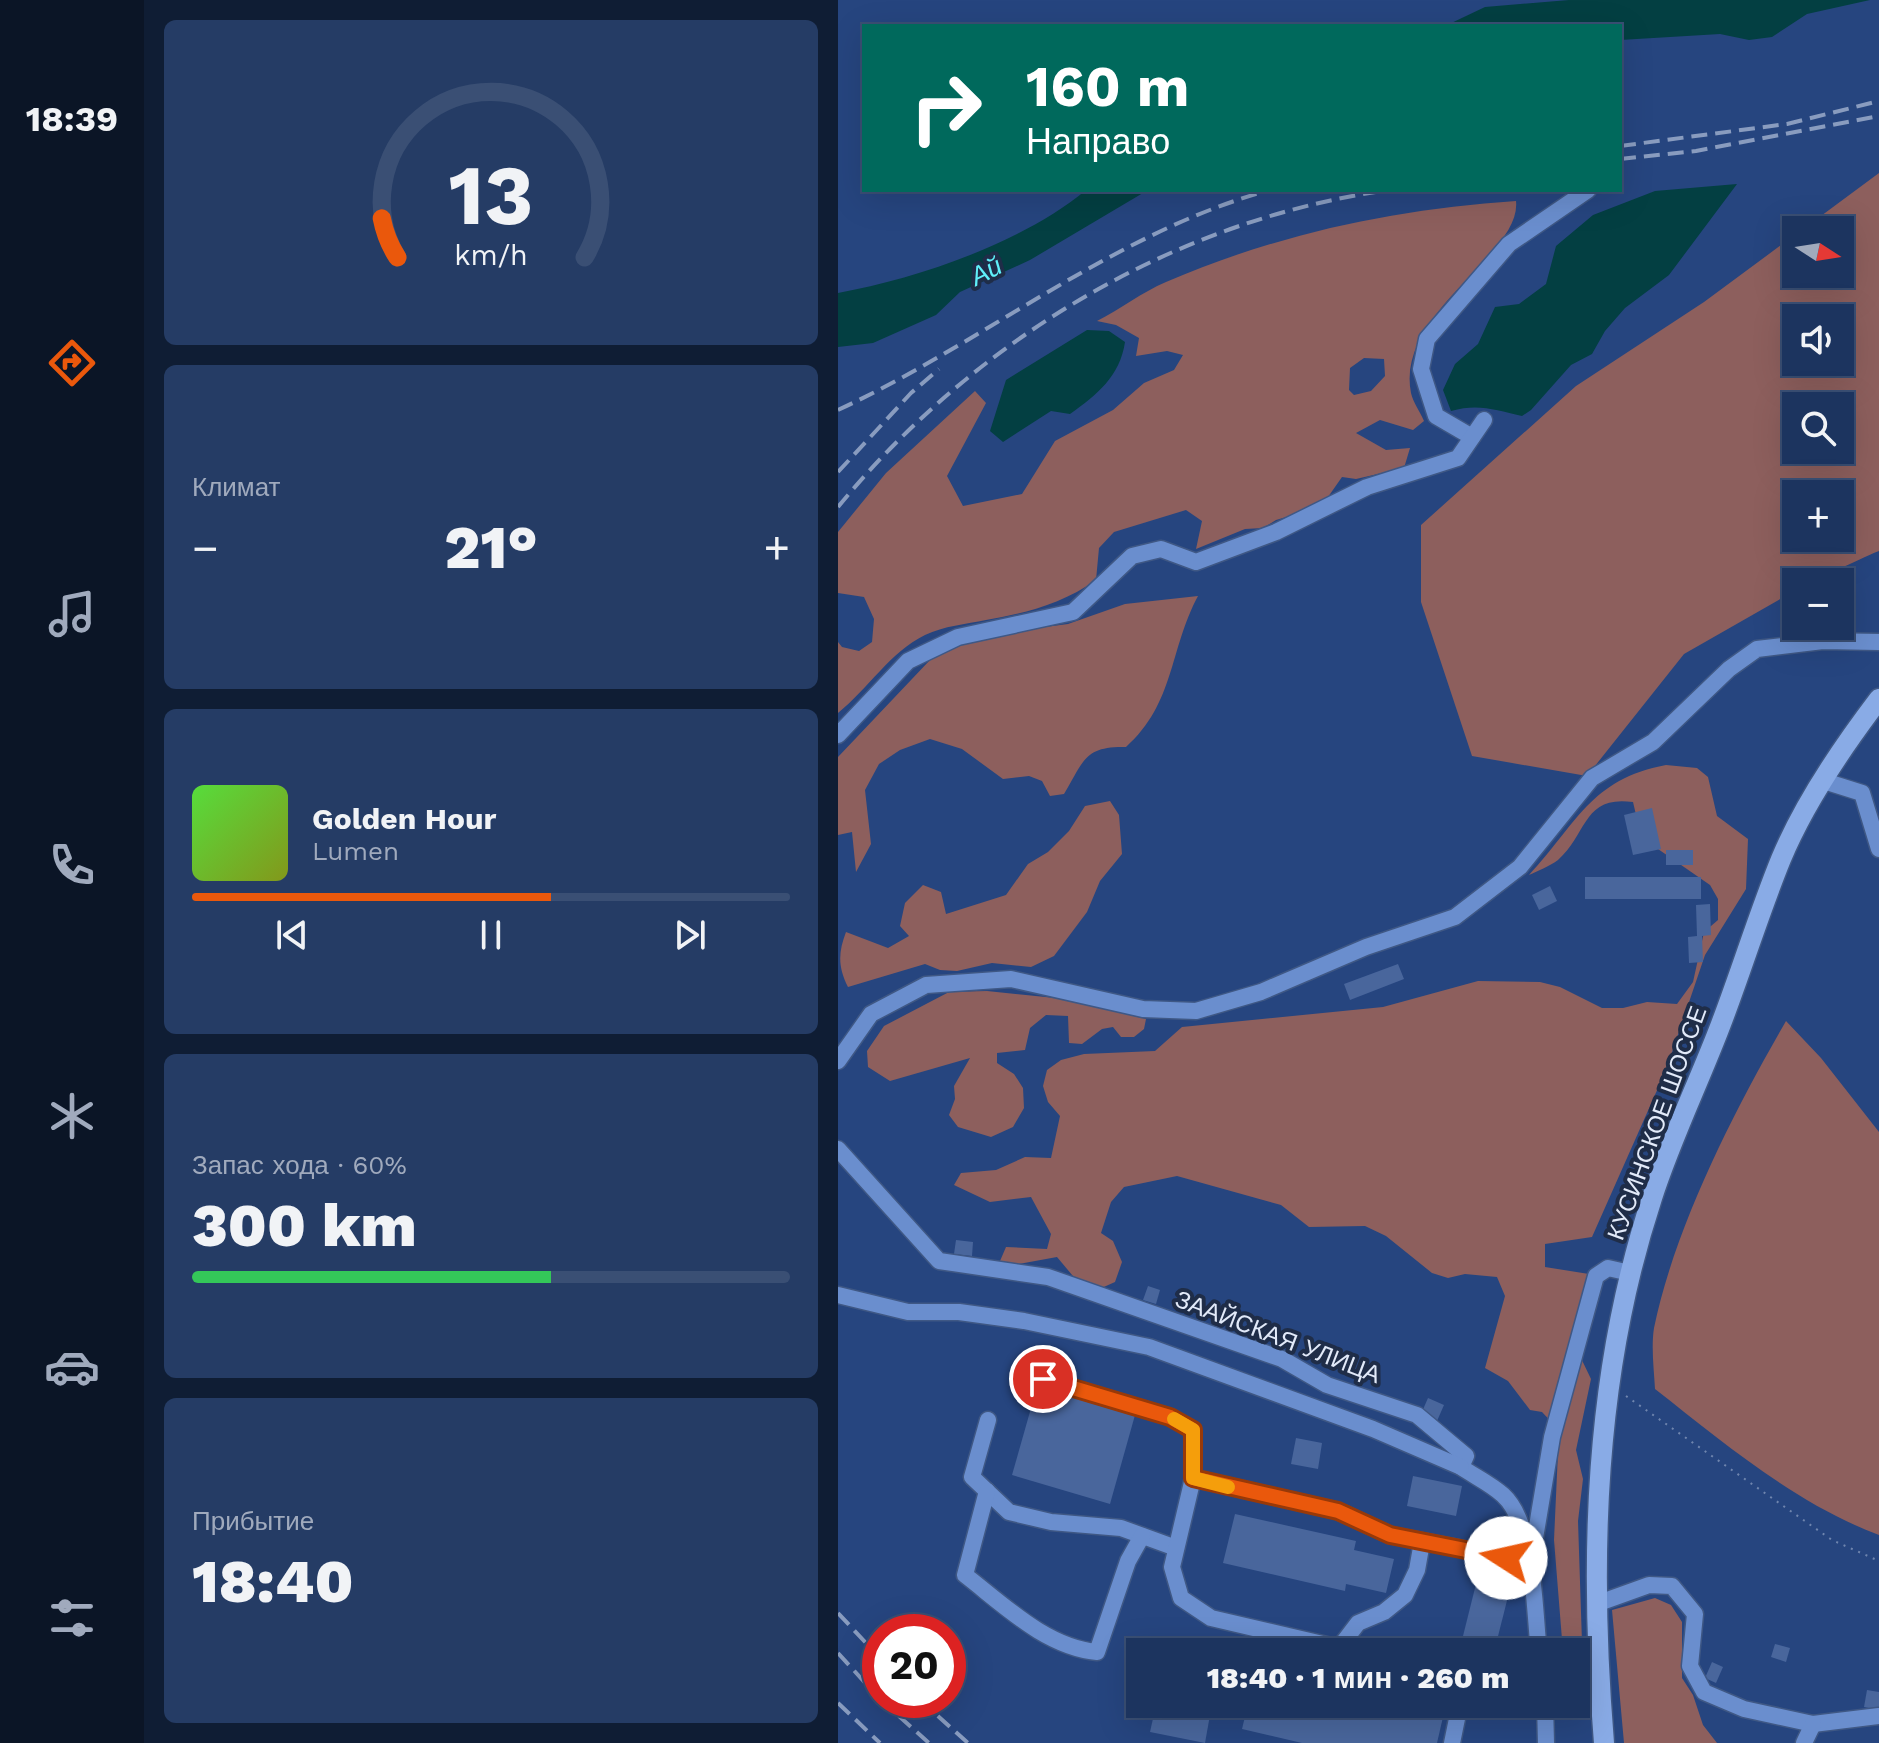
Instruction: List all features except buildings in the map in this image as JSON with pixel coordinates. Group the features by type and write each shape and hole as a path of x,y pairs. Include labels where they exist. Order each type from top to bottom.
{"main road":[{"name":"КУСИНСКОЕ ШОССЕ","path":"1604,1743 1599,1603 1599,1457 1606,1389 1630,1273 1652,1197 1720,1027 1782,856 1824,781 1879,699"}],"street":[{"path":"1472,437 1436,416 1421,369 1427,339 1509,244 1585,192"},
{"path":"838,735 908,661 958,637 1073,612 1132,556 1161,549 1196,562 1276,532 1367,487 1458,458 1484,420"},
{"path":"838,1061 871,1014 926,985 1011,979 1143,1009 1196,1011 1261,992 1366,947 1455,917 1520,867 1592,778 1653,742 1729,669 1757,649 1823,641 1879,642"},
{"path":"1824,781 1862,793 1879,849"},
{"name":"ЗААЙСКАЯ УЛИЦА","path":"838,1149 939,1261 1048,1277 1282,1359 1327,1385 1417,1415 1466,1456 1461,1467 1505,1496 1520,1526 1531,1562 1538,1638"},
{"path":"1193,1478 1338,1511 1390,1535 1531,1562 1552,1437 1596,1276 1608,1268 1630,1273"},
{"path":"838,1295 908,1312 959,1312 1024,1321 1149,1347 1373,1429 1461,1467"},
{"path":"1043,1379 1170,1417 1193,1430 1193,1478 1172,1567 1181,1598 1211,1618 1296,1638"},
{"path":"988,1420 972,1477 1009,1512 1051,1522 1121,1528 1176,1548"},
{"path":"987,1491 965,1575 1014,1613 1070,1649 1097,1652 1128,1561 1142,1536"},
{"path":"1347,1638 1358,1623 1384,1612 1405,1595 1417,1570 1422,1542"},
{"path":"1599,1603 1649,1585 1672,1586 1695,1614 1690,1666 1704,1692 1744,1709 1813,1724 1879,1716"},
{"path":"1452,1743 1457,1718"},
{"path":"1545,1718 1546,1743"},
{"path":"1804,1743 1813,1724"}],"path":[{"path":"1606,1389 1622,1393 1832,1540 1879,1561"}],"shaded area":[{"path":"1879,173 1879,551 1841,568 1782,568 1782,598 1684,654 1587,776 1472,756 1421,602 1421,525 1576,386 1704,302 1782,244 1782,288 1854,288 1854,216 1821,216"},
{"path":"1516,201 1513,221 1500,242 1439,311 1422,336 1411,364 1411,393 1424,421 1413,430 1380,420 1356,433 1386,450 1410,448 1404,468 1356,479 1342,477 1321,507 1276,520 1263,528 1245,529 1196,549 1202,521 1186,510 1114,532 1099,548 1096,580 1043,606 947,627 925,635 901,651 838,713 838,642 842,647 859,651 872,642 874,619 864,597 838,593 838,532 886,473 975,391 986,403 947,476 963,506 1022,494 1055,441 1113,410 1144,383 1174,370 1183,355 1167,351 1136,356 1139,338 1116,325 1097,321 1157,286 1250,250 1381,217","holes":["1364,358 1384,359 1385,376 1371,391 1354,395 1349,390 1350,368"]},
{"path":"1198,596 1163,694 1142,730 1126,747 1101,749 1093,753 1081,764 1064,794 1050,796 1042,781 1029,776 1003,779 962,749 930,739 900,750 879,764 865,790 871,844 856,872 852,832 838,835 838,757 930,660 975,636 1068,624 1125,604"},
{"path":"1666,765 1697,768 1708,777 1717,816 1748,839 1746,889 1705,955 1666,1070 1592,1237 1545,1244 1545,1267 1589,1274 1579,1354 1591,1379 1576,1450 1583,1479 1578,1521 1582,1638 1562,1638 1554,1540 1559,1430 1542,1412 1530,1410 1508,1381 1485,1368 1505,1296 1497,1277 1465,1274 1448,1278 1432,1273 1386,1236 1365,1226 1309,1227 1281,1205 1177,1176 1124,1187 1111,1202 1101,1233 1113,1241 1122,1262 1115,1282 1088,1294 1057,1257 997,1268 1006,1247 1047,1249 1051,1234 1031,1197 990,1202 954,1185 961,1173 996,1170 1025,1157 1051,1158 1060,1116 1048,1102 1043,1086 1047,1070 1061,1060 1084,1054 1155,1051 1182,1027 1383,1007 1478,981 1540,982 1560,987 1602,1008 1623,1008 1647,1002 1677,1004 1693,982 1704,932 1718,920 1718,899 1710,885 1658,849 1637,819 1633,802 1617,801 1595,810 1558,860 1529,875 1587,806 1619,781"},
{"path":"1110,801 1119,815 1122,854 1100,881 1087,912 1054,956 1031,967 992,963 957,971 940,970 925,964 848,987 840,960 846,932 888,948 909,936 900,926 905,903 923,885 941,892 946,914 1006,895 1028,864 1048,852 1069,831 1085,806"},
{"path":"987,991 1065,999 1146,1019 1144,1029 1134,1037 1121,1037 1113,1027 1102,1029 1082,1044 1069,1043 1068,1016 1046,1015 1030,1028 1025,1050 997,1053 997,1063 1014,1074 1023,1088 1024,1108 1013,1127 991,1137 958,1127 949,1115 955,1099 954,1086 970,1058 890,1081 868,1067 867,1051 884,1026 949,992"},
{"path":"1786,1021 1821,1058 1879,1132 1879,1535 1819,1507 1762,1471 1655,1389 1654,1328 1676,1250 1708,1170"},
{"path":"1655,1598 1671,1605 1682,1622 1682,1678 1693,1695 1703,1725 1717,1743 1624,1743 1612,1610"}],"water":[{"path":"1569,0 1870,0 1807,14 1772,37 1749,40 1720,34 1622,40 1622,24 1449,24 1485,7"},
{"path":"1737,184 1669,275 1625,308 1605,331 1592,354 1571,365 1531,410 1522,416 1478,407 1451,411 1443,390 1455,364 1478,344 1495,307 1519,304 1546,284 1556,246 1593,215 1655,191"},
{"name":"Ай","path":"1083,192 1145,192 1030,260 960,292 936,315 873,343 838,347 838,293 902,278 968,256 1001,242 1060,209"},
{"path":"1087,330 1109,331 1125,342 1118,365 1106,384 1070,414 1051,411 1003,442 990,431 1006,380"}],"railway":[{"path":"1622,146 1787,124 1879,101"},
{"path":"1622,159 1696,151 1879,116"},
{"path":"838,410 892,383 1157,233 1212,209 1264,192"},
{"path":"838,507 892,447 952,391 1016,341 1084,297 1156,259 1231,229 1309,205 1378,192"},
{"path":"838,472 911,393 939,369"},
{"path":"838,1613 862,1639"},
{"path":"838,1653 862,1679"},
{"path":"838,1703 880,1743"},
{"path":"901,1718 929,1743"},
{"path":"940,1718 968,1743"}],"slow traffic":[{"path":"1174,1419 1193,1430 1193,1478 1228,1487"}],"route":[{"path":"1043,1379 1170,1417 1193,1430 1193,1478 1338,1511 1390,1535 1506,1558"}]}
